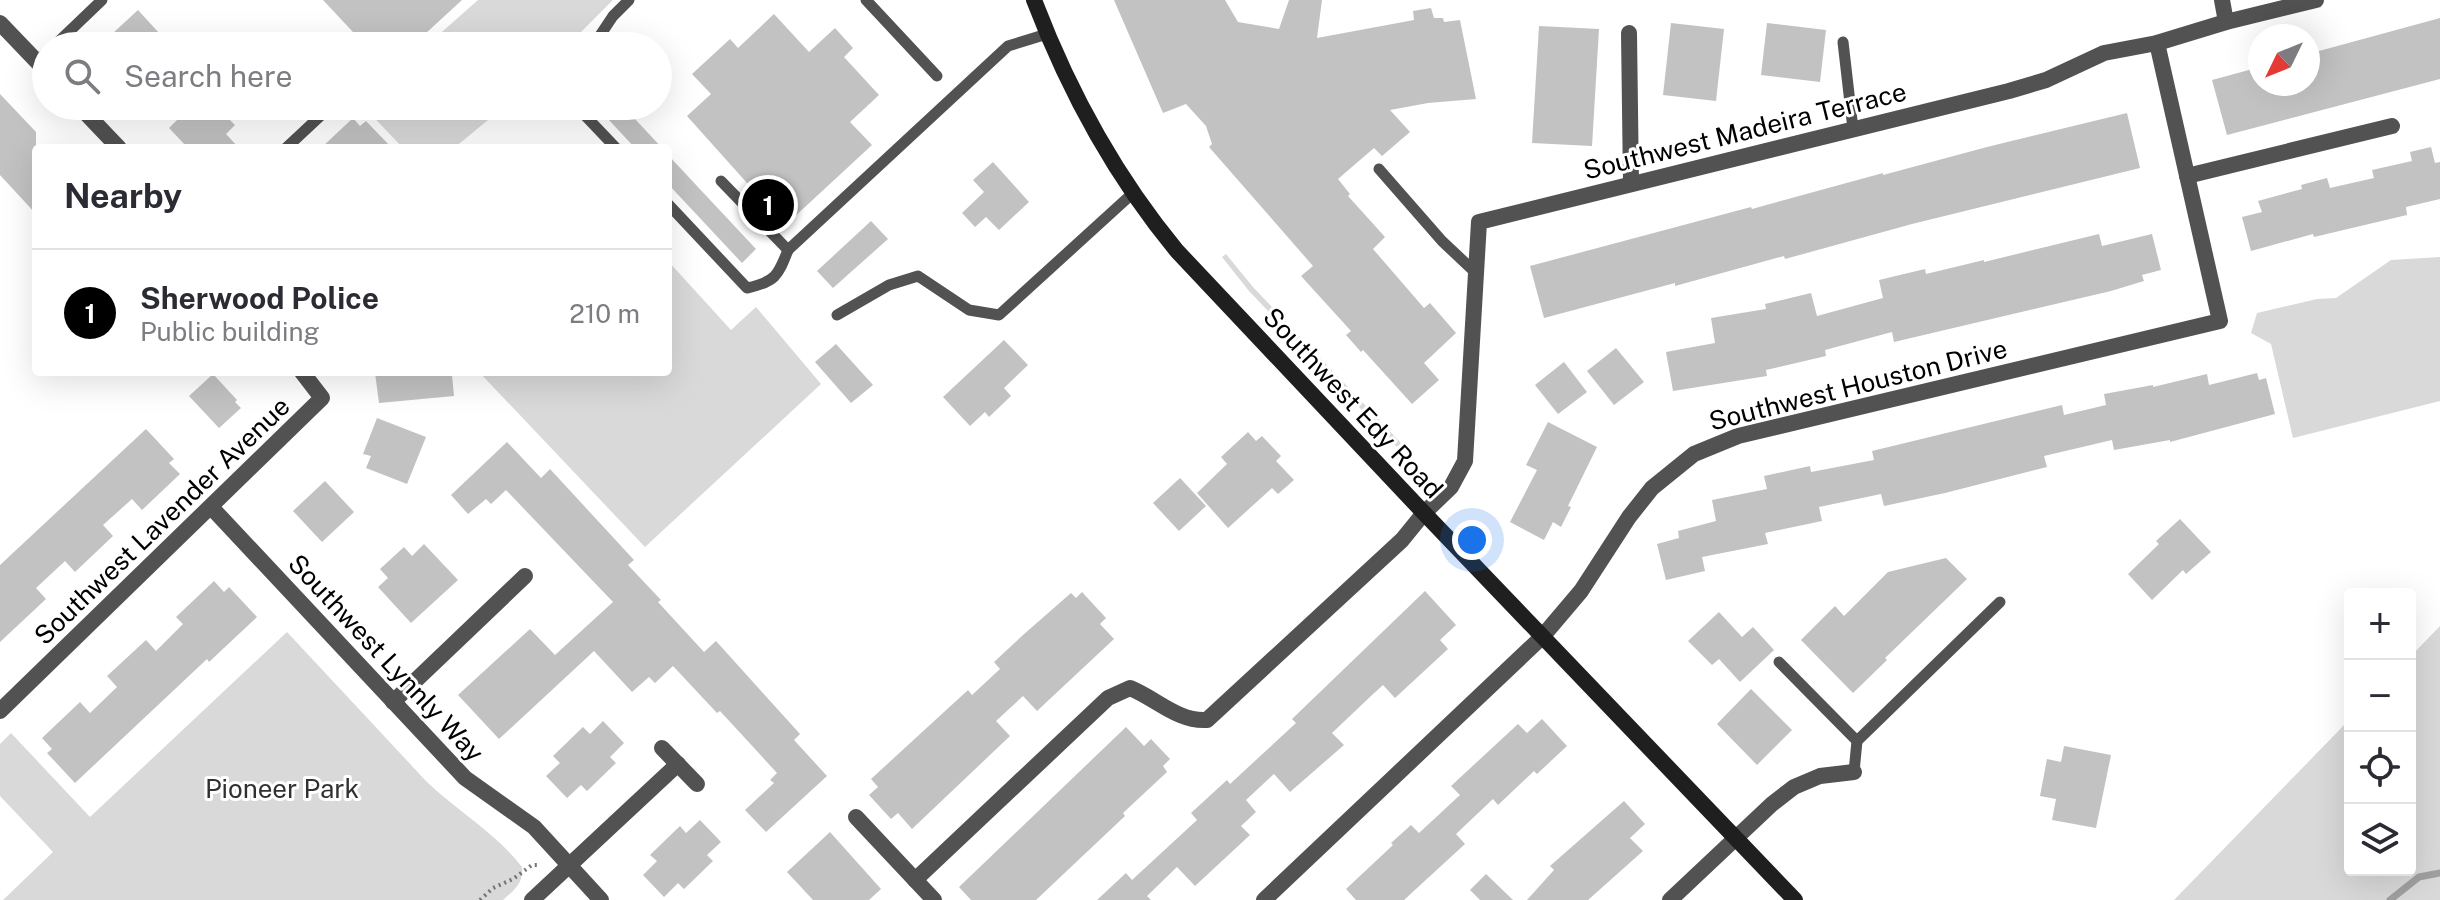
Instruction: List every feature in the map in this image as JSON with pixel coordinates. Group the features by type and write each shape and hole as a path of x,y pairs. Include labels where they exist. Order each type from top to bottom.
{"main road":[{"name":"Southwest Edy Road","path":"1034,0 1088,122 1133,193 1177,251 1795,900"}],"street":[{"path":"2222,0 2226,22"},
{"name":"Southwest Madeira Terrace","path":"915,880 1108,698 1130,688 1192,721 1207,720 1402,540 1451,487 1465,461 1479,222 2009,91 2046,80 2104,53 2157,43 2316,0"},
{"path":"0,23 32,52"},
{"path":"1629,33 1631,184"},
{"path":"2157,43 2187,176 2392,126"},
{"path":"92,120 115,144"},
{"name":"Southwest Houston Drive","path":"1264,900 1542,637 1581,591 1629,517 1652,488 1694,454 1738,436 2220,321 2187,176"},
{"name":"Southwest Lavender Avenue","path":"0,711 322,398 305,376"},
{"name":"Southwest Lynnly Way","path":"212,508 465,778 534,827 601,900"},
{"path":"393,702 525,576"},
{"path":"662,748 697,784"},
{"path":"532,900 678,764"},
{"path":"1670,900 1794,787 1820,776 1854,772"},
{"path":"856,817 934,900"}],"lane":[{"path":"69,32 102,0"},
{"path":"602,32 629,0"},
{"path":"866,0 937,76"},
{"path":"672,208 747,288 767,283 781,269 788,250 1008,46 1047,34"},
{"path":"1843,42 1853,129"},
{"path":"290,144 316,120"},
{"path":"589,120 612,144"},
{"path":"1379,169 1442,241 1477,274"},
{"path":"721,181 788,250"},
{"path":"837,315 889,285 918,276 969,310 999,315 1133,193"},
{"path":"1854,772 1857,741 2000,602"},
{"path":"1779,662 1857,741"}],"path":[{"path":"480,900 493,888 513,879 532,865 569,865"}],"green space":[{"path":"478,0 613,0 581,32 442,32"},
{"path":"376,120 488,120 459,144 399,144"},
{"path":"1226,254 1253,287 1401,443 1397,447 1249,291 1222,257"},
{"path":"2440,257 2440,401 2293,438 2271,344 2251,333 2257,313 2317,299 2336,298 2391,260"},
{"path":"672,265 731,330 756,307 821,384 645,547 483,376 672,376"},
{"path":"2440,626 2440,900 2174,900 2344,725 2344,876 2416,876 2416,651"},
{"name":"Pioneer Park","path":"287,632 426,781 512,855 522,867 522,873 520,882 511,893 503,900 3,900 53,852 0,796 0,744 11,733 90,817"}],"building":[{"path":"323,0 462,0 427,32 353,32"},
{"path":"1114,0 1225,0 1238,22 1279,29 1289,0 1322,0 1317,38 1414,20 1413,11 1431,8 1434,18 1443,18 1444,22 1460,20 1476,99 1390,110 1410,132 1382,156 1374,148 1338,179 1350,194 1348,196 1385,237 1373,249 1424,308 1430,303 1456,333 1424,363 1439,380 1412,404 1346,335 1351,331 1301,276 1313,266 1209,147 1212,144 1206,126 1186,104 1163,113"},
{"path":"138,10 158,32 114,32"},
{"path":"774,14 809,52 835,28 853,48 844,57 879,95 850,122 872,145 792,219 772,197 765,203 687,116 711,94 692,74 730,39 738,48"},
{"path":"2440,18 2440,79 2227,135 2212,80 2248,70 2248,96 2320,96 2320,51"},
{"path":"1671,23 1724,29 1716,101 1663,95"},
{"path":"1767,23 1826,30 1820,82 1761,75"},
{"path":"1539,26 1599,29 1592,146 1532,143"},
{"path":"0,94 36,132 36,144 32,144 32,210 0,175"},
{"path":"2127,113 2140,168 1544,318 1530,266 1883,173"},
{"path":"177,120 230,120 235,125 226,134 235,144 184,144 169,128"},
{"path":"351,120 355,120 360,126 366,121 388,144 325,144"},
{"path":"609,120 636,120 658,144 631,144"},
{"path":"2431,147 2435,163 2440,162 2440,199 2406,207 2407,215 2314,237 2313,234 2251,251 2242,217 2262,212 2258,201 2302,189 2301,185 2327,178 2330,188 2374,178 2372,170 2412,161 2410,152"},
{"path":"672,159 756,249 742,263 672,188"},
{"path":"993,162 1029,202 999,230 986,217 975,227 962,213 984,192 973,180"},
{"path":"871,221 888,239 833,288 817,271"},
{"path":"2099,234 2102,246 2152,234 2161,270 2142,275 2144,281 2111,291 1894,342 1892,332 1825,350 1826,356 1766,370 1767,376 1673,391 1666,352 1715,343 1711,318 1766,309 1765,304 1811,293 1817,316 1883,298 1879,280 1925,269 1926,274 1984,262"},
{"path":"1004,340 1028,365 1004,388 1011,396 989,417 985,412 970,426 943,397"},
{"path":"836,344 873,385 851,403 815,362"},
{"path":"1616,348 1644,382 1614,405 1587,371"},
{"path":"1564,362 1587,392 1558,414 1535,385"},
{"path":"2257,373 2259,380 2266,378 2275,414 2170,442 2114,450 2112,440 2044,456 2047,467 1884,506 1881,494 1819,507 1822,521 1765,533 1768,544 1702,557 1705,571 1666,580 1657,544 1679,538 1678,531 1716,521 1712,500 1767,489 1764,476 1810,466 1811,472 1874,460 1872,451 2062,405 2064,415 2106,405 2104,394 2153,387 2207,374 2209,385"},
{"path":"211,376 215,376 241,408 219,428 189,396"},
{"path":"375,376 452,376 454,396 379,403"},
{"path":"377,418 426,437 407,484 366,468 371,456 363,454"},
{"path":"1548,422 1597,447 1561,527 1553,522 1544,540 1510,522 1537,470 1526,465"},
{"path":"146,429 174,459 169,463 180,474 142,510 132,499 103,525 113,536 75,572 65,561 36,588 46,599 0,642 0,565"},
{"path":"1248,432 1256,441 1262,436 1281,456 1276,461 1294,480 1278,494 1272,488 1228,528 1197,493 1227,464 1221,457"},
{"path":"507,442 541,478 550,469 634,560 628,565 704,652 716,641 800,734 794,740 827,776 766,832 745,810 774,783 770,780 777,773 673,666 655,683 649,677 632,692 594,651 499,739 458,695 530,629 555,655 613,602 506,490 491,504 486,499 468,514 451,495"},
{"path":"1180,478 1206,506 1179,531 1153,503"},
{"path":"325,481 354,512 322,542 293,511"},
{"path":"2180,519 2211,552 2186,574 2183,570 2152,600 2128,574"},
{"path":"424,544 458,580 411,623 378,587 388,578 380,569 404,547 412,556"},
{"path":"1946,558 1967,579 1853,693 1801,640 1835,606 1844,616 1888,572"},
{"path":"214,581 224,592 229,587 257,617 209,662 207,659 75,783 47,753 52,749 42,738 80,702 90,713 117,687 107,676 146,640 156,651 183,624 176,617"},
{"path":"1425,591 1456,625 1440,640 1448,649 1395,698 1383,685 1332,733 1344,745 1290,792 1274,774 1246,800 1256,812 1241,826 1250,835 1195,886 1177,867 1147,896 1151,900 1097,900 1126,873 1132,880 1197,820 1191,813 1227,780 1230,784 1296,723 1292,719"},
{"path":"1082,592 1106,618 1100,624 1114,639 1037,711 1023,696 996,721 1010,736 912,829 898,813 891,819 869,795 878,787 871,779 968,690 972,695 1000,669 994,662 1023,635 1071,593 1076,598"},
{"path":"1719,612 1742,637 1753,627 1774,650 1740,682 1719,659 1712,665 1688,641"},
{"path":"1751,689 1792,730 1757,765 1717,724"},
{"path":"1542,719 1567,746 1537,774 1534,771 1498,805 1493,799 1456,834 1465,844 1404,900 1356,900 1346,889 1393,845 1391,843 1411,825 1419,833 1460,795 1451,786 1518,724 1527,733"},
{"path":"603,721 624,743 610,757 616,763 587,791 581,785 567,798 546,776 560,763 553,756 583,727 590,734"},
{"path":"1126,727 1144,746 1151,739 1170,759 1163,766 1167,772 1036,900 971,900 959,887"},
{"path":"2064,746 2111,755 2096,828 2052,820 2056,799 2040,796 2047,759 2061,762"},
{"path":"1624,801 1645,824 1630,838 1643,851 1588,900 1527,900 1554,870 1550,866"},
{"path":"700,820 721,842 707,855 713,861 684,889 678,883 664,897 643,875 657,861 650,855 680,826 686,833"},
{"path":"830,832 881,889 869,900 813,900 787,872"},
{"path":"1486,874 1513,900 1480,900 1470,890"}],"waterway":[{"path":"2390,900 2419,877 2440,873"}],"place":[{"name":"Sherwood Police","path":"768,205"}]}
